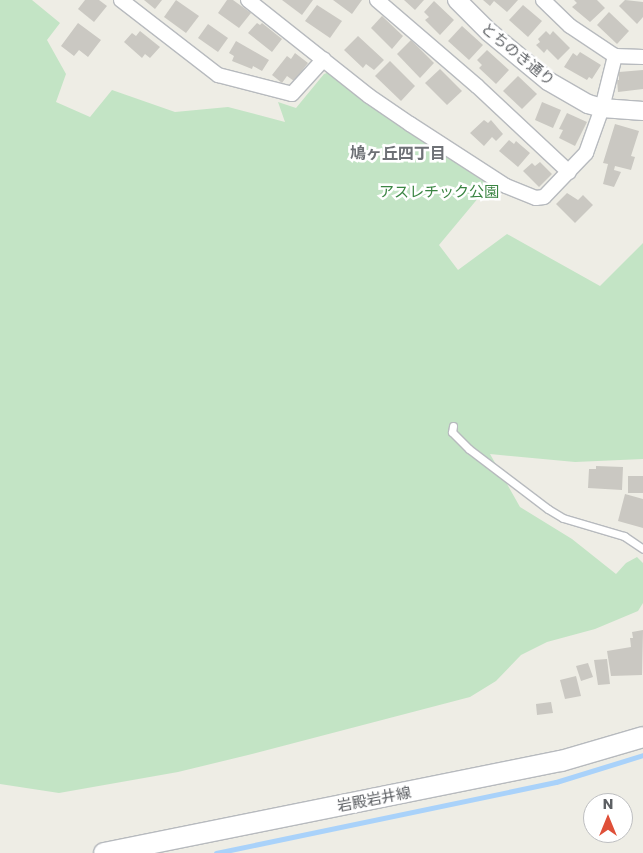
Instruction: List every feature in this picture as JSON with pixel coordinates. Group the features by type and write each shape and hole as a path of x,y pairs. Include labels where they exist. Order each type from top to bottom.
{"main road":[{"name":"岩殿岩井線","path":"104,853 562,761 643,736"}],"street":[{"path":"121,0 218,75 292,94 324,59"},
{"path":"248,0 369,96 506,186 536,198 544,197 586,154 602,108 615,56"},
{"path":"377,0 477,86 569,172"},
{"name":"とちのき通り","path":"456,0 490,32 548,81 588,104 602,108 643,111"},
{"path":"543,0 570,26 615,56 643,57"}],"lane":[{"path":"453,426 452,432 469,449 548,509 563,518 624,536 643,549"}],"green space":[{"name":"アスレチック公園","path":"0,0 32,0 60,23 47,40 66,74 56,102 90,117 112,90 175,112 228,107 285,122 278,102 296,108 324,74 332,71 363,101 489,185 439,245 458,270 507,234 600,286 643,243 643,459 575,462 490,454 520,507 572,539 616,574 626,563 637,557 643,563 643,603 638,611 595,629 547,642 521,655 496,681 470,697 178,772 59,793 0,784"}],"building":[{"path":"85,0 99,0 107,6 94,22 78,9"},
{"path":"144,0 162,0 155,9"},
{"path":"176,0 199,16 186,33 164,17"},
{"path":"227,0 233,0 251,13 239,28 218,13"},
{"path":"282,0 313,0 302,15"},
{"path":"333,0 362,0 352,14"},
{"path":"404,0 424,0 415,10"},
{"path":"483,0 518,0 507,12 494,1 490,6"},
{"path":"574,0 597,0 605,8 590,22 572,7 577,3"},
{"path":"625,0 643,2 643,17 637,24 619,6"},
{"path":"434,1 454,20 440,35 425,20 429,17 424,12"},
{"path":"317,5 342,21 330,38 305,21"},
{"path":"523,5 542,21 528,37 509,20"},
{"path":"609,12 629,31 617,44 597,25"},
{"path":"382,16 403,36 392,49 371,28"},
{"path":"78,23 101,40 88,57 79,50 74,56 61,46"},
{"path":"257,23 260,25 262,23 282,39 272,52 248,33"},
{"path":"208,24 228,38 218,52 198,38"},
{"path":"462,26 483,45 469,60 448,41"},
{"path":"140,31 160,47 150,58 145,54 142,58 124,42 132,33 136,36"},
{"path":"546,31 550,35 553,31 570,48 558,60 547,49 544,53 536,45 540,42 538,39"},
{"path":"358,36 384,60 374,70 366,64 363,68 344,50"},
{"path":"411,40 434,63 420,78 397,54"},
{"path":"236,41 269,60 262,71 253,66 252,69 232,61 234,56 229,53"},
{"path":"487,50 509,70 496,84 479,68 482,65 477,60"},
{"path":"580,52 601,65 592,79 589,77 587,80 564,67 573,53 577,56"},
{"path":"295,53 308,63 294,81 287,76 282,83 272,75 287,56 291,59"},
{"path":"390,61 415,86 401,101 375,76"},
{"path":"440,69 462,91 447,105 425,83"},
{"path":"643,70 643,89 618,92 617,80 619,80 619,72"},
{"path":"518,76 537,94 522,109 503,91"},
{"path":"542,102 561,110 553,128 535,120"},
{"path":"567,113 587,122 575,146 559,138 563,130 559,129"},
{"path":"484,120 488,123 491,120 503,134 496,141 492,137 484,146 470,133"},
{"path":"615,124 639,131 631,156 635,157 631,170 615,166 614,170 621,172 614,187 603,184 608,164 603,163"},
{"path":"509,140 514,144 516,141 530,153 518,167 499,151"},
{"path":"540,162 552,174 539,187 523,171 532,163 535,166"},
{"path":"567,193 578,200 583,195 593,205 575,223 556,204"},
{"path":"596,466 623,467 622,490 588,488 589,469 596,469"},
{"path":"628,476 643,476 643,493 628,493"},
{"path":"625,494 643,499 643,528 618,521"},
{"path":"643,630 642,675 611,676 607,651 631,647 630,638 633,638 632,632"},
{"path":"607,659 610,684 598,685 594,660"},
{"path":"588,663 593,677 581,681 576,666"},
{"path":"576,676 581,696 565,699 560,680"},
{"path":"551,702 553,713 537,715 536,704"}],"waterway":[{"path":"216,853 556,782 643,755"}],"district":[{"name":"鳩ヶ丘四丁目","path":"398,154"}]}
